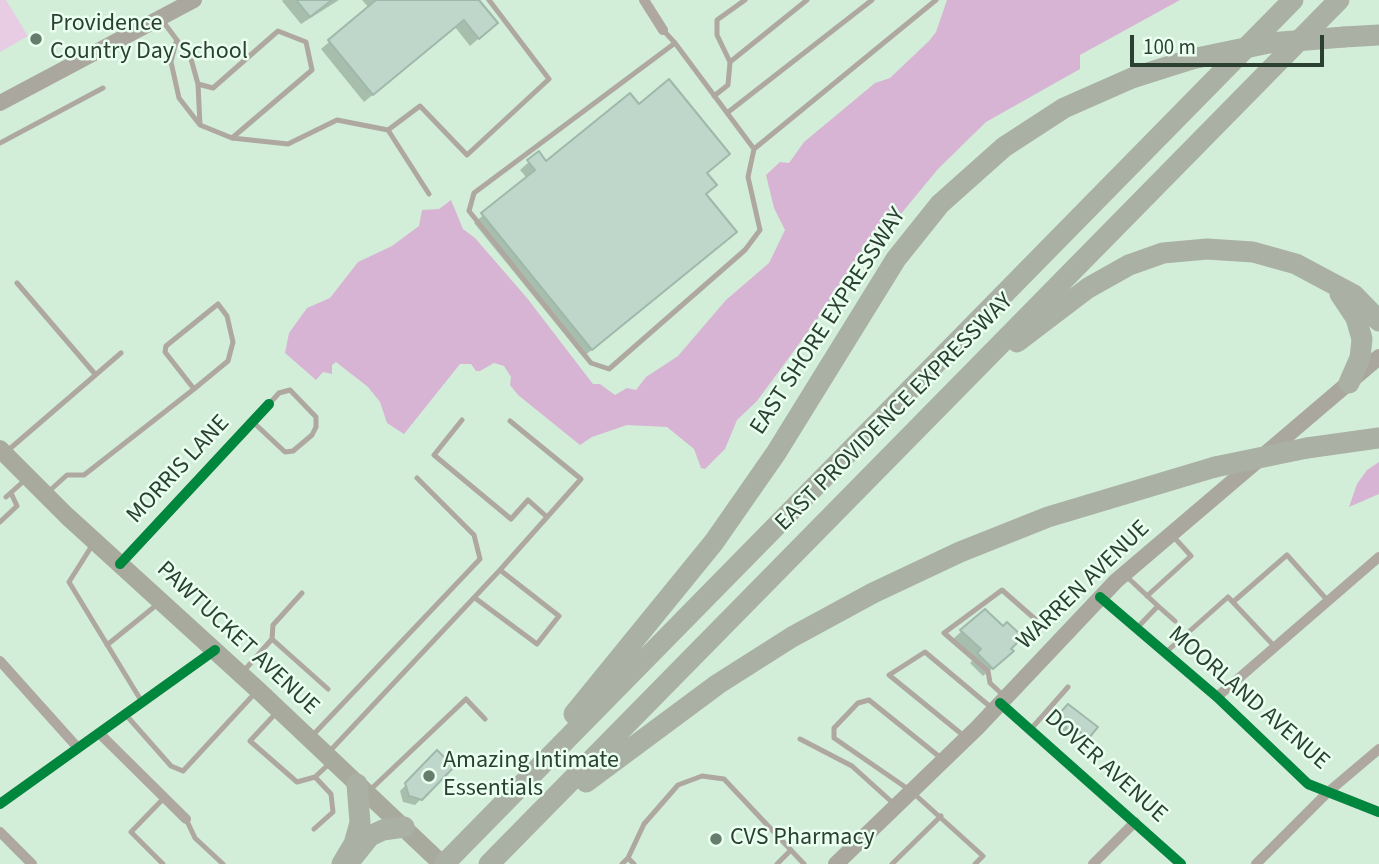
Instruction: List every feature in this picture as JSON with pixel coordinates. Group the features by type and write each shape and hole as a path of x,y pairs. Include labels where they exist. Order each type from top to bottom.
{"highway":[{"name":"EAST PROVIDENCE EXPRESSWAY","path":"443,864 1293,0"},
{"name":"EAST PROVIDENCE EXPRESSWAY","path":"489,864 1339,0"},
{"name":"EAST SHORE EXPRESSWAY","path":"461,847 693,571 769,463 896,259 940,204 1004,147 1064,108 1132,78 1192,59 1269,43 1379,37"},
{"path":"949,396 1088,288 1129,265 1163,253 1208,249 1253,252 1286,260 1327,279 1353,295 1379,321"},
{"path":"1327,279 1353,311 1361,331 1360,358 1349,383"},
{"path":"515,837 700,696 771,650 852,604 1003,534 1092,502 1214,467 1307,447 1379,438"},
{"path":"345,864 359,830 362,788"},
{"path":"345,864 370,836 383,830 404,827"}],"main road":[{"path":"0,103 194,0"},
{"name":"WARREN AVENUE","path":"836,864 966,738 1124,574 1379,357"},
{"name":"PAWTUCKET AVENUE","path":"2,452 44,495 241,674 443,864"}],"street":[{"path":"644,0 663,30"},
{"name":"MORRIS LANE","path":"120,564 270,404"},
{"path":"1217,697 1379,557"},
{"name":"MOORLAND AVENUE","path":"1100,597 1217,697 1308,784 1379,812"},
{"path":"0,804 215,650"},
{"path":"0,662 78,748"},
{"name":"DOVER AVENUE","path":"1000,703 1181,864"},
{"path":"99,733 186,819"},
{"path":"1256,864 1327,793 1379,749"},
{"path":"1093,864 1135,822"},
{"path":"0,832 32,864"}],"lane":[{"path":"388,130 419,106 467,155 549,79 489,0"},
{"path":"714,96 728,85 730,62 717,34 717,20 745,0"},
{"path":"730,62 807,0"},
{"path":"727,113 872,0"},
{"path":"675,43 474,193 469,211 591,363 609,369 745,250 760,230 748,177 754,149 936,0"},
{"path":"160,18 191,59 198,84 200,125"},
{"path":"663,30 754,149"},
{"path":"198,84 213,88 278,31 306,42 312,70 232,138"},
{"path":"176,42 171,62 179,98 200,125 232,138 288,144 337,120 388,130 429,194"},
{"path":"0,143 103,88"},
{"path":"17,283 95,374"},
{"path":"44,495 67,475 84,475 194,389 232,356 233,342 227,316 218,304 166,346 165,352 194,389"},
{"path":"2,452 121,353"},
{"path":"253,422 285,452 293,451 312,435 316,416 290,390 279,393 270,404"},
{"path":"462,420 434,455 511,519 528,500 547,517"},
{"path":"279,710 250,741 297,782 315,777 330,757 581,479 510,421"},
{"path":"0,522 17,506 9,495 28,478"},
{"path":"310,739 480,559 474,535 417,478"},
{"path":"1147,596 1191,556 1170,533"},
{"path":"95,542 68,582 142,702"},
{"path":"1233,602 1287,555 1328,601"},
{"path":"475,598 537,644 559,616 500,570"},
{"path":"1124,574 1175,621"},
{"path":"1000,703 990,683 988,671 944,633 1002,590 1035,619"},
{"path":"241,674 272,639 273,625 302,593"},
{"path":"1165,653 1228,597 1275,647"},
{"path":"107,645 161,601"},
{"path":"1136,628 1158,606"},
{"path":"272,639 328,689"},
{"path":"966,738 889,676 925,652 1000,703"},
{"path":"1031,729 1069,687"},
{"path":"125,714 171,766 183,771 258,690"},
{"path":"362,788 466,699 485,719"},
{"path":"944,760 881,706 869,700 858,703 834,728 834,738 853,754 911,791 983,856 975,864"},
{"path":"800,739 852,766 896,806"},
{"path":"622,864 628,858 645,824 678,785 702,776 724,779 804,864"},
{"path":"314,829 333,812 331,794 315,777"},
{"path":"163,864 131,832 164,798"},
{"path":"891,864 941,816"},
{"path":"186,819 195,838 223,864"},
{"path":"777,864 791,850"},
{"path":"628,858 634,864"}],"shaded area":[{"path":"0,0 6,0 28,36 0,52"},
{"path":"947,0 1180,0 1080,55 1080,69 986,122 938,169 844,283 757,401 737,420 725,449 705,469 701,468 694,449 667,427 627,425 592,437 580,445 518,395 510,385 511,377 504,366 494,363 480,371 476,371 471,364 460,364 404,434 387,423 380,402 368,387 336,362 332,365 332,374 323,372 316,380 285,353 289,333 307,308 330,298 358,262 392,246 419,226 422,210 439,209 451,200 463,229 475,238 527,298 593,384 600,384 615,395 627,388 636,390 646,377 678,356 726,300 769,263 785,230 774,208 766,175 780,162 789,163 804,142 875,83 890,78 929,41 936,32"},
{"path":"1379,462 1379,494 1349,507 1357,484 1367,470"}],"building":[{"path":"296,0 332,0 310,17"},
{"path":"376,0 479,0 498,23 479,39 464,20 373,95 328,40"},
{"path":"669,79 730,154 707,173 717,185 706,194 737,232 592,350 481,213 535,170 527,160 539,151 546,161 630,93 639,104"},
{"path":"985,609 1003,626 1007,622 1023,637 1011,649 1014,651 993,669 977,653 981,649 960,630"},
{"path":"1068,704 1098,727 1088,739 1073,726 1069,730 1059,721 1062,718 1058,715"},
{"name":"Amazing Intimate Essentials","path":"437,750 454,767 422,800 409,796 405,783"}],"cycle path":[{"path":"120,564 269,404"},
{"path":"1100,597 1217,697 1308,784 1379,812"},
{"path":"0,804 215,650"},
{"path":"1000,703 1181,864"}],"place":[{"name":"Providence Country Day School","path":"36,39"},
{"name":"Amazing Intimate Essentials","path":"429,776"},
{"name":"CVS Pharmacy","path":"716,839"}]}
